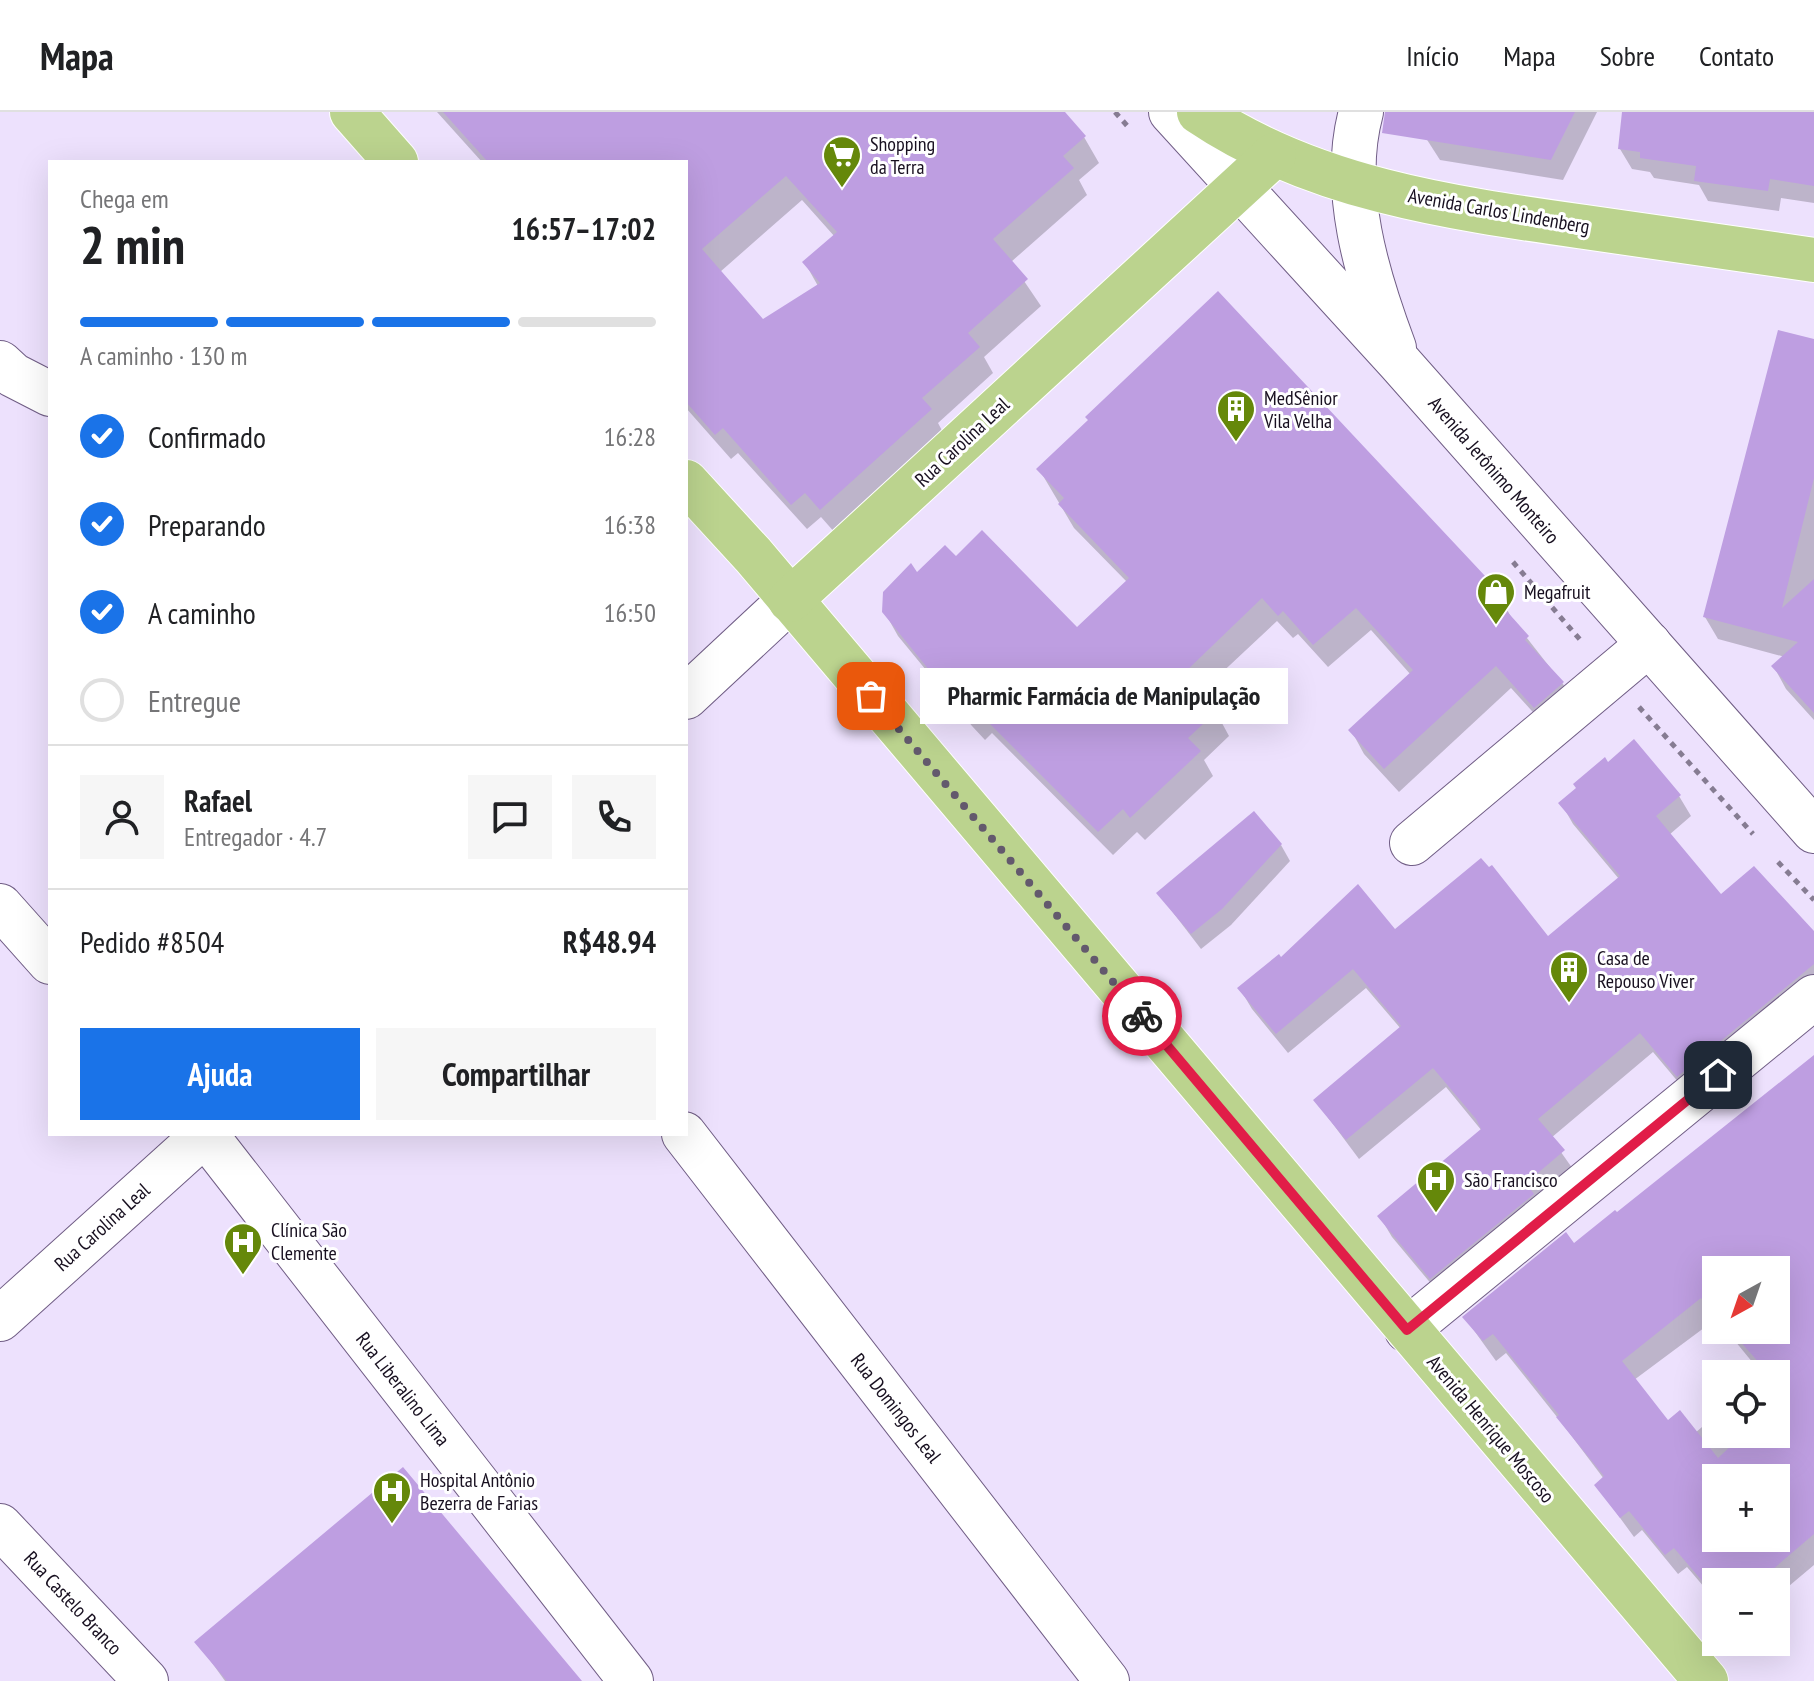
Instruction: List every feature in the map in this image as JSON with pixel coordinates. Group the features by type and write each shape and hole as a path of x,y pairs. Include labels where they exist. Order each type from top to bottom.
{"main road":[{"path":"352,112 394,160"},
{"name":"Avenida Carlos Lindenberg","path":"1199,112 1274,155 1353,184 1529,219 1814,260"},
{"name":"Rua Carolina Leal","path":"790,600 1274,155"},
{"name":"Avenida Henrique Moscoso","path":"688,484 790,600 1706,1681"}],"street":[{"name":"Avenida Jerônimo Monteiro","path":"1171,112 1399,362 1814,831"},
{"path":"1361,112 1354,146 1353,184 1370,274 1399,362"},
{"path":"0,363 13,375 48,393"},
{"name":"Rua Carolina Leal","path":"688,695 790,600"},
{"path":"1412,843 1649,644"},
{"path":"0,906 48,960"},
{"path":"1407,1330 1814,997"},
{"name":"Rua Carolina Leal","path":"0,1319 203,1136"},
{"name":"Rua Liberalino Lima","path":"207,1136 631,1681"},
{"name":"Rua Domingos Leal","path":"686,1136 1107,1681"},
{"name":"Rua Castelo Branco","path":"0,1526 146,1681"}],"building":[{"path":"443,112 1065,112 1086,136 1063,156 1074,168 993,239 1028,279 968,333 980,347 922,398 932,409 820,510 805,493 791,505 723,428 715,435 688,404 688,160 486,160","holes":["786,176 837,232 802,262 820,283 763,319 702,249"]},
{"path":"1385,112 1575,112 1551,160 1382,133"},
{"path":"1622,112 1814,112 1814,186 1770,179 1768,191 1694,181 1696,166 1640,158 1640,152 1618,149"},
{"path":"1218,291 1501,593 1495,598 1529,636 1525,640 1564,682 1534,708 1496,666 1384,769 1348,730 1413,670 1356,608 1313,645 1283,611 1278,616 1262,598 1183,674 1217,711 1188,738 1201,751 1130,818 1123,809 1098,832 977,711 971,717 956,703 882,612 883,592 911,563 917,572 945,545 956,556 982,530 1077,627 1129,578 1058,504 1064,498 1036,469 1088,420 1085,417"},
{"path":"1778,330 1814,339 1814,478 1782,608 1814,579 1814,713 1771,666 1798,642 1703,617"},
{"path":"1634,739 1681,795 1656,816 1721,894 1754,866 1814,931 1814,964 1677,1077 1640,1033 1538,1119 1565,1150 1526,1183 1534,1194 1430,1279 1377,1216 1481,1129 1476,1119 1433,1068 1346,1140 1313,1100 1401,1026 1353,969 1276,1034 1237,988 1279,954 1281,957 1358,884 1395,929 1481,858 1489,867 1492,865 1548,936 1620,876 1558,803 1576,788 1573,784 1605,757 1608,762"},
{"path":"1254,811 1282,844 1222,909 1191,934 1156,893"},
{"path":"1814,1055 1814,1534 1774,1568 1702,1568 1702,1581 1674,1548 1665,1555 1629,1511 1620,1518 1594,1485 1604,1476 1493,1334 1483,1341 1462,1317 1566,1232 1574,1243 1615,1210 1617,1212","holes":["1702,1256 1790,1256 1790,1344 1742,1344 1757,1360 1790,1360 1790,1448 1729,1448 1718,1458 1710,1448 1702,1448 1702,1438 1680,1410 1668,1420 1622,1361 1702,1299"]},
{"name":"Hospital Antônio Bezerra de Farias","path":"403,1467 582,1681 227,1681 194,1642"}],"way so far":[{"path":"871,696 1142,1016"}],"place":[{"name":"Shopping da Terra","path":"842,189"},
{"name":"MedSênior Vila Velha","path":"1236,443"},
{"name":"Megafruit","path":"1496,626"},
{"name":"Pharmic Farmácia de Manipulação","path":"871,696"},
{"name":"Casa de Repouso Viver","path":"1569,1004"},
{"name":"São Francisco","path":"1436,1214"},
{"name":"Clínica São Clemente","path":"243,1276"},
{"name":"Hospital Antônio Bezerra de Farias","path":"392,1525"}],"route":[{"path":"1142,1016 1407,1330 1718,1075"}]}
